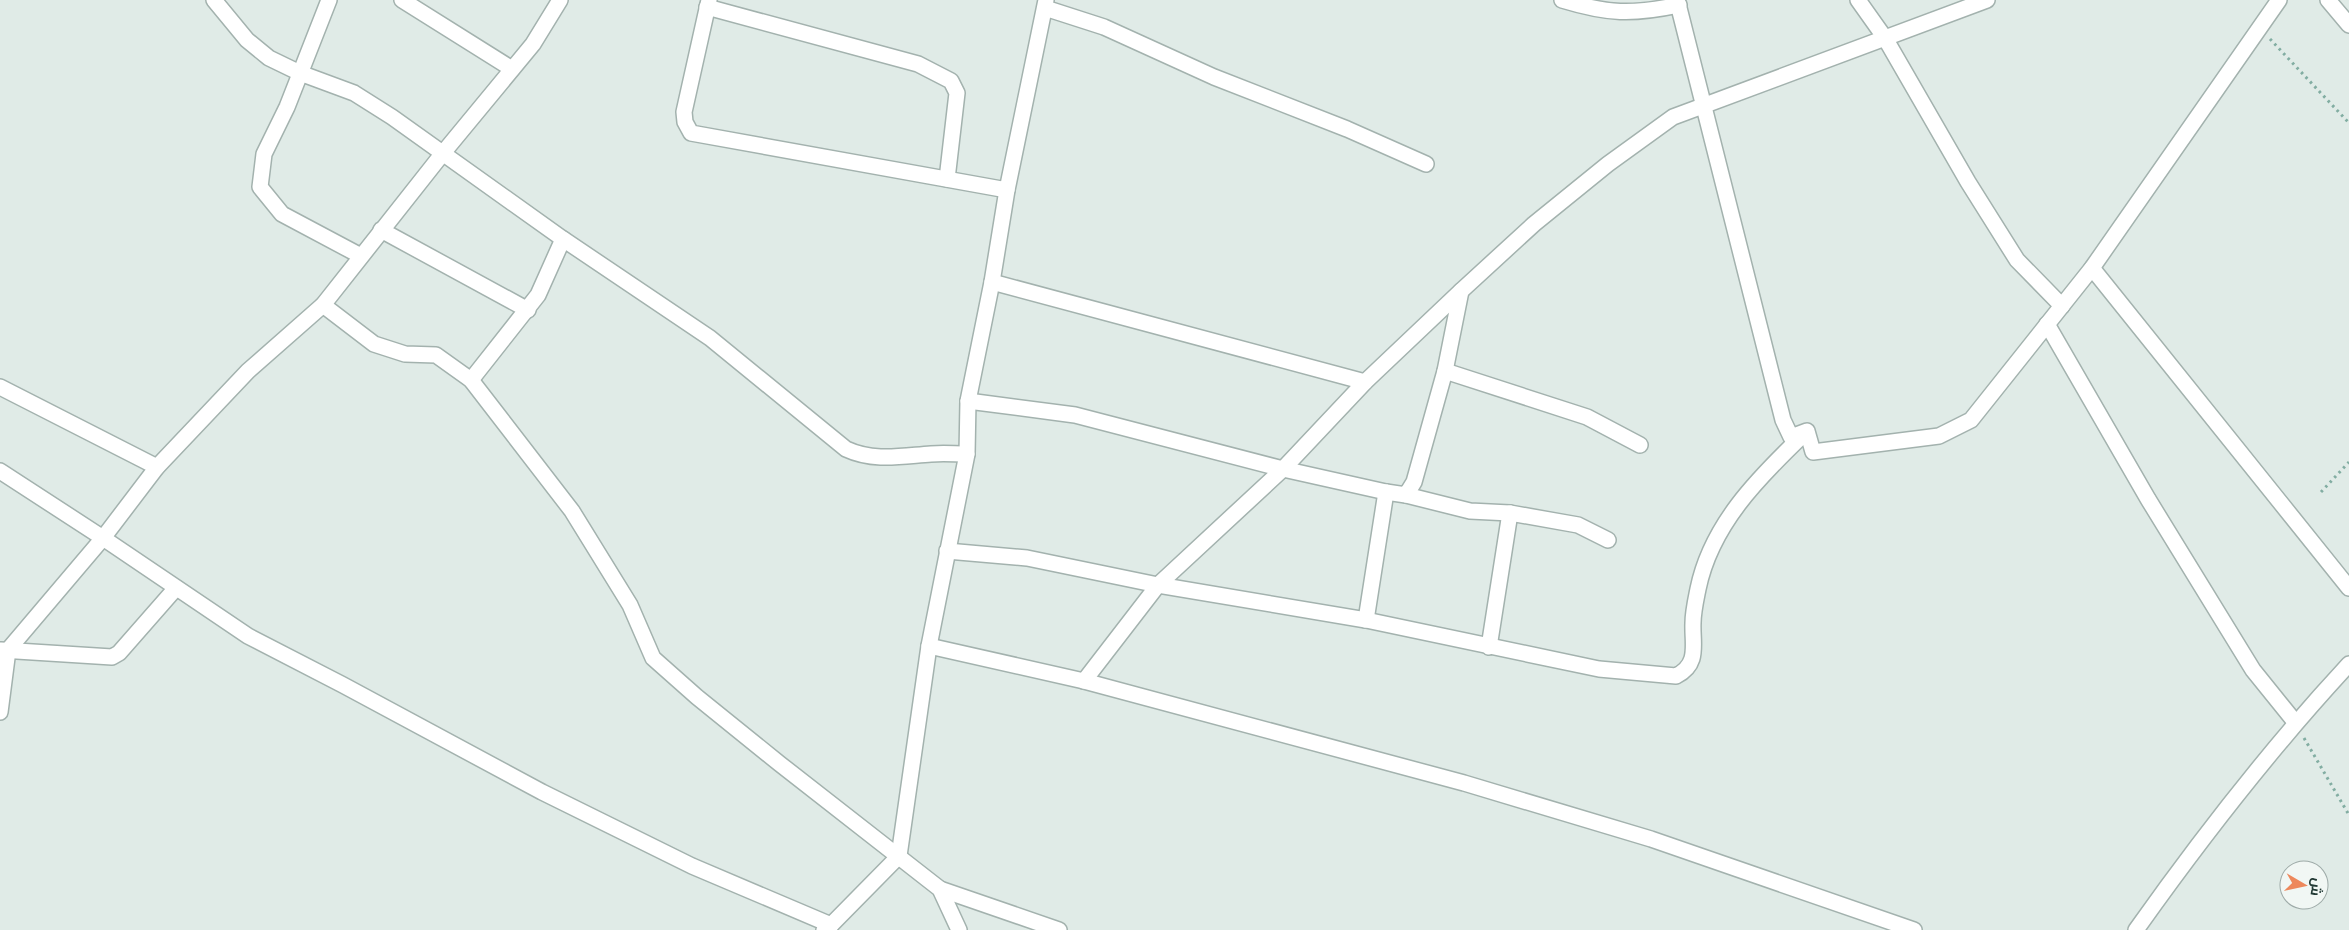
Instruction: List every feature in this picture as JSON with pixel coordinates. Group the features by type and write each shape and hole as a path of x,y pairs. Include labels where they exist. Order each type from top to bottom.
{"street":[{"path":"214,0 247,40 269,58 300,73 354,94 443,153 563,239 710,338 846,449 861,456 878,458 933,453 967,454"},
{"path":"329,0 300,73 264,154 260,187 282,214 361,256"},
{"path":"402,0 512,69"},
{"path":"0,712 4,650 103,538 157,467 248,371 323,304 443,153 533,44 560,0"},
{"path":"1562,0 1604,11 1633,13 1678,3 1783,420 1790,437 1807,431"},
{"path":"1858,0 1884,38 1968,182 2017,260 2062,306"},
{"path":"1084,681 1158,585 1283,469 1365,382 1461,291 1534,224 1608,164 1673,117 1987,0"},
{"path":"1807,431 1812,452 1939,436 1955,430 1976,414 2092,268 2280,0"},
{"path":"2328,0 2349,25"},
{"path":"947,178 957,93 951,81 918,64 708,3 684,112 685,122 691,133 1007,190"},
{"path":"0,471 248,636 542,792 692,866 828,928 899,856 929,646 967,454 968,401 992,282 1007,190 1046,4 1104,27 1214,77 1347,129 1426,164"},
{"path":"381,230 528,310"},
{"path":"471,380 538,295 563,239"},
{"path":"2092,268 2349,588"},
{"path":"992,282 1365,382"},
{"path":"1406,495 1414,482 1445,371 1461,291"},
{"path":"323,304 374,344 405,354 436,355 471,380 572,511 630,605 653,658 772,758 940,889 1059,930"},
{"path":"2047,324 2148,499 2253,670 2295,722"},
{"path":"1445,371 1587,417 1640,445"},
{"path":"0,387 157,467"},
{"path":"968,401 1075,415 1283,469 1406,495 1470,511 1510,513 1578,525 1608,540"},
{"path":"948,551 1026,558 1158,585 1366,620 1489,647 1599,668 1676,676 1685,672 1692,662 1695,653 1693,622 1698,588 1708,552 1735,508 1768,468 1807,431"},
{"path":"1366,620 1386,492"},
{"path":"1489,647 1510,513"},
{"path":"4,650 112,656 118,653 176,588"},
{"path":"929,646 1084,681 1464,783 1642,836 1914,930"},
{"path":"2136,930 2183,863 2295,722 2349,664"},
{"path":"940,889 959,930"}],"path":[{"path":"2260,28 2349,123"},
{"path":"2320,492 2349,462"},
{"path":"2295,722 2349,815"}]}
